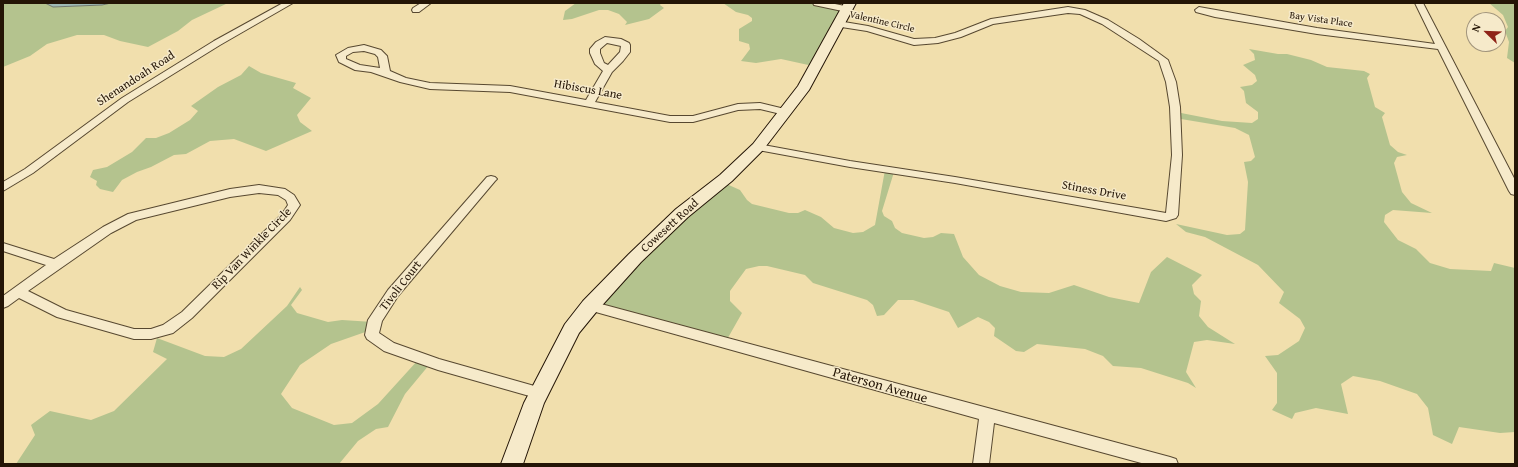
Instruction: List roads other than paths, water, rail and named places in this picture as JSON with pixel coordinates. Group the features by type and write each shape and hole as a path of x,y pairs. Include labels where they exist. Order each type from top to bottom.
{"main road":[{"name":"Cowesett Road","path":"512,464 534,403 572,329 590,306 635,258 682,213 726,178 758,147 804,87 848,6"}],"street":[{"name":"Shenandoah Road","path":"3,187 29,171 81,131 132,96 217,43 289,3"},
{"path":"416,10 427,3"},
{"path":"817,3 848,6"},
{"path":"1419,3 1440,47 1515,192"},
{"name":"Valentine Circle","path":"838,24 868,29 914,42 935,41 958,35 991,22 1077,7"},
{"name":"Stiness Drive","path":"758,147 1159,216 1166,217 1172,215 1177,155 1175,108 1171,82 1163,60 1136,41 1077,7"},
{"name":"Bay Vista Place","path":"1198,10 1316,31 1440,47"},
{"path":"589,103 608,70"},
{"name":"Hibiscus Lane","path":"386,73 403,80 430,86 510,89 670,119 693,119 738,107 760,106 785,112"},
{"name":"Tivoli Court","path":"490,179 393,293 375,320 372,335 389,347 438,364 540,393"},
{"name":"Rip Van Winkle Circle","path":"18,292 62,314 134,334 151,334 168,329 187,315 286,217 294,205 290,198 281,192 259,189 230,193 138,215 108,230 56,264"},
{"path":"3,247 56,264"},
{"path":"3,303 56,264"},
{"name":"Paterson Avenue","path":"590,306 987,416 1170,464"},
{"path":"980,464 987,416"}],"water":[{"path":"45,3 111,3 102,5 53,7"}]}
